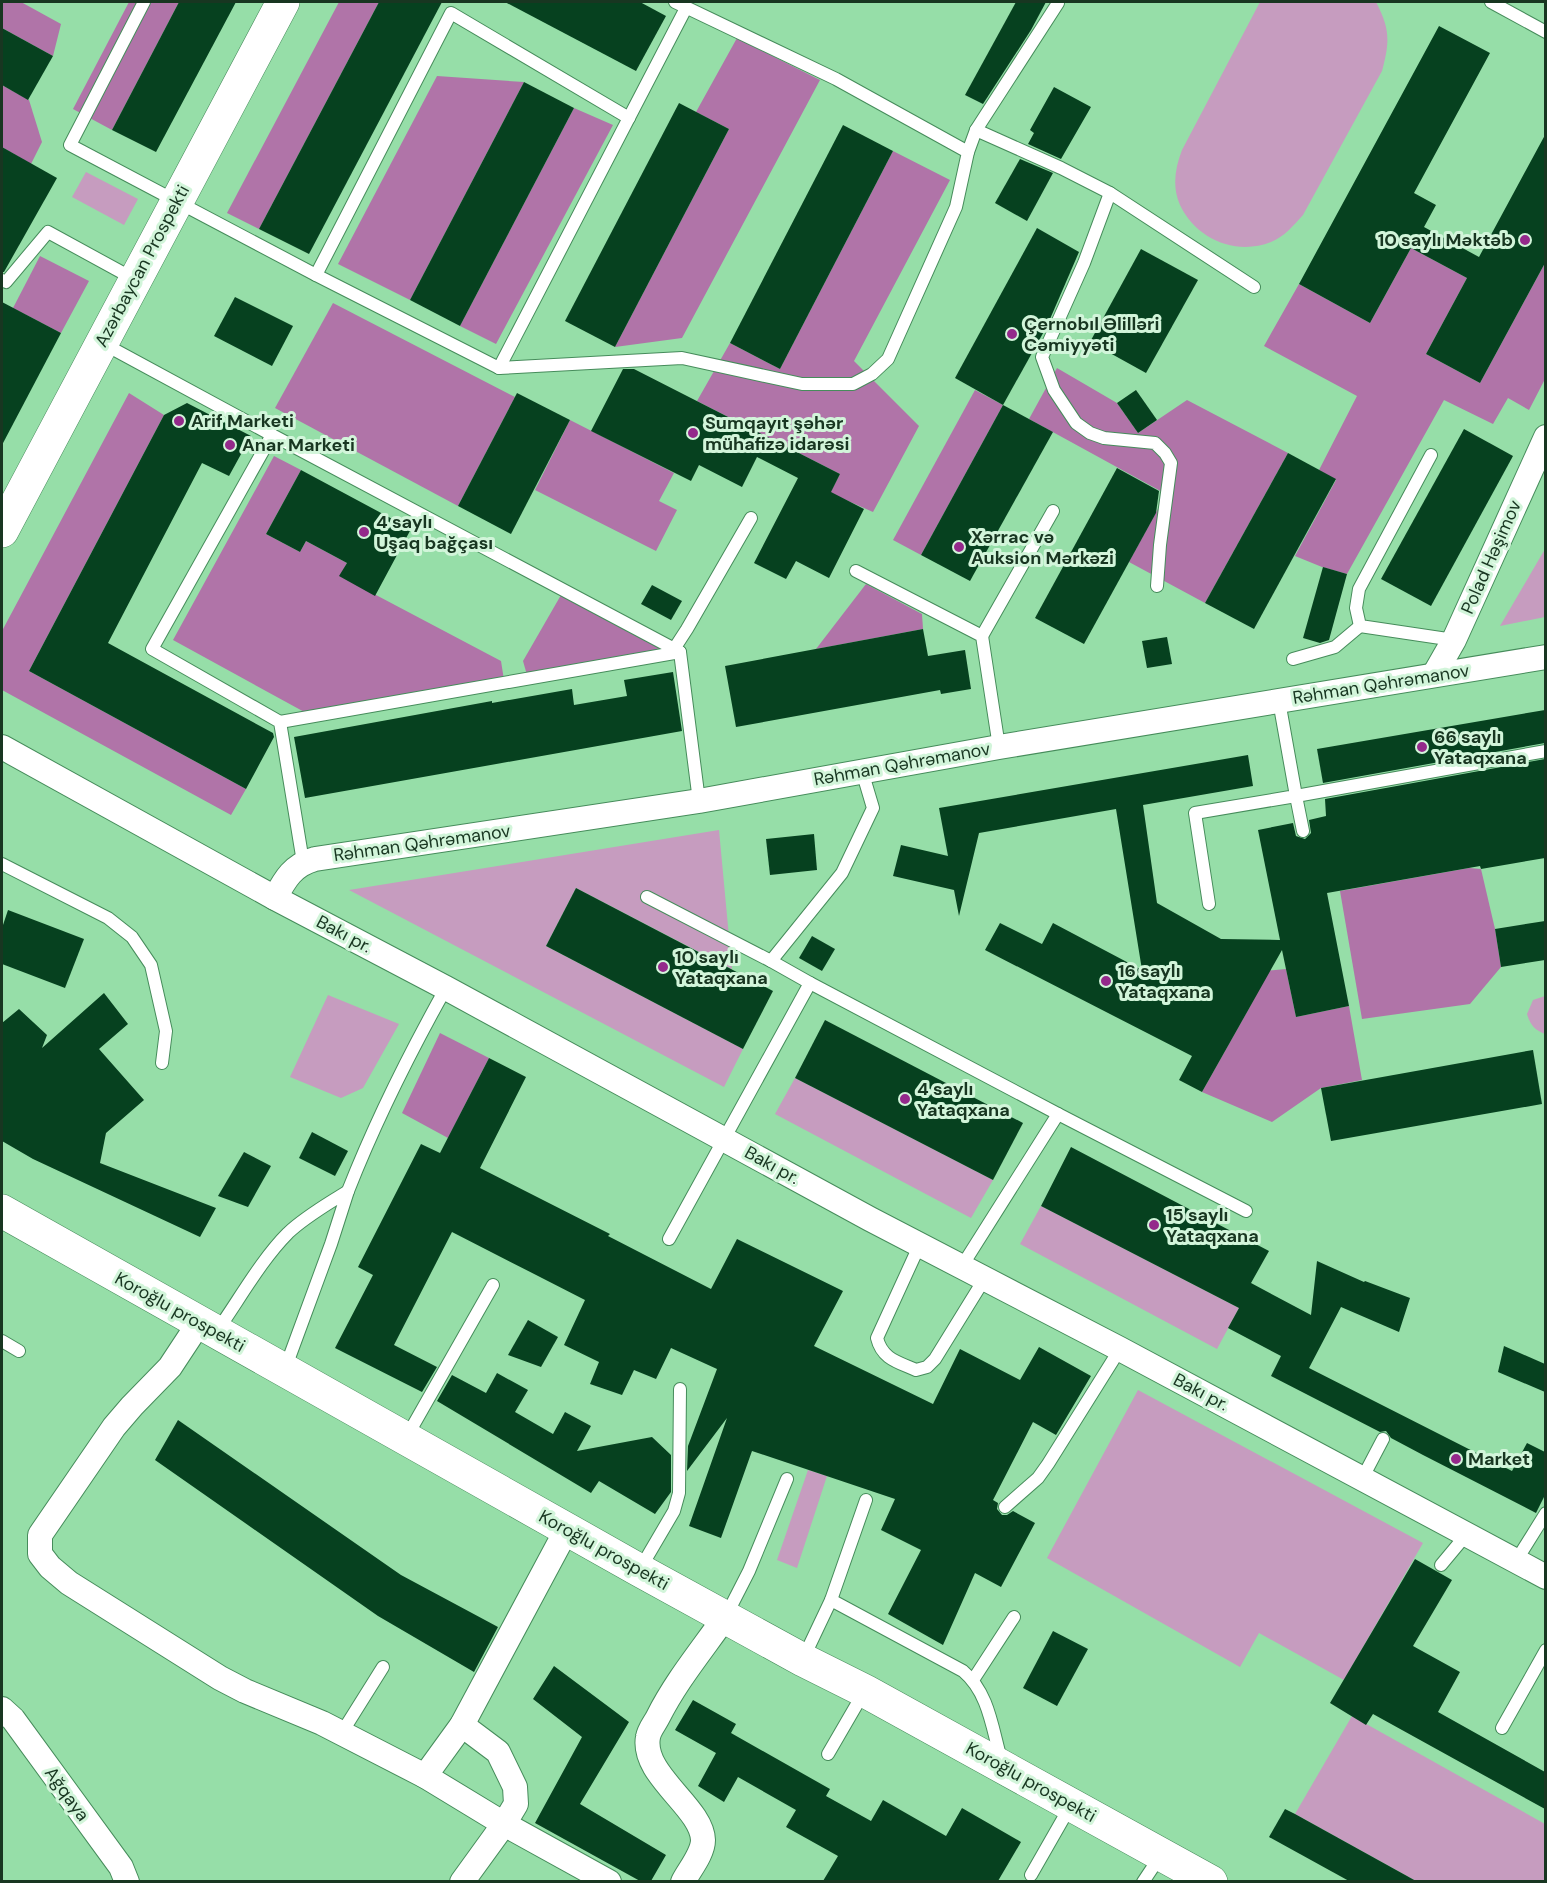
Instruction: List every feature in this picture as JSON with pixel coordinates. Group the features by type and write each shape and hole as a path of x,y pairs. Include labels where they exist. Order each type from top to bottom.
{"street":[{"name":"Azərbaycan Prospekti","path":"2,531 283,2"},
{"name":"Polad Həşimov","path":"1434,675 1454,640 1545,437"},
{"name":"Rəhman Qəhrəmanov","path":"303,862 699,801 999,747 1545,657"},
{"name":"Bakı pr.","path":"2,747 274,898 1545,1576"},
{"path":"274,898 289,874 303,862"},
{"name":"Koroğlu prospekti","path":"2,1211 639,1570 1003,1766 1210,1881"},
{"path":"208,1328 114,1427 40,1535 40,1554 50,1567 69,1583 220,1678 245,1691 322,1723 425,1776 504,1824 609,1881"},
{"path":"425,1776 462,1725 567,1530"},
{"path":"683,1881 703,1841 698,1825 658,1773 648,1752 648,1737 669,1695 725,1617"},
{"name":"Ağqaya","path":"2,1709 12,1719 114,1858 127,1881"},
{"path":"462,1725 498,1752 515,1787 516,1804 462,1881"}],"lane":[{"path":"144,2 70,145 316,275 499,368 682,358 802,384 853,384 872,374 888,359 956,207 968,152 976,130 1058,3"},
{"path":"675,2 836,79 968,152"},
{"path":"1491,2 1545,32"},
{"path":"316,275 452,7 629,118"},
{"path":"499,368 686,8"},
{"path":"976,130 1110,193 1254,287"},
{"path":"1110,193 1084,263 1042,357 1054,390 1076,423 1090,433 1104,438 1155,443 1171,463 1157,586"},
{"path":"2,280 6,282 48,232 135,279"},
{"path":"101,342 677,651"},
{"path":"272,435 152,649 280,722 677,651"},
{"path":"1360,626 1356,608 1359,590 1431,455"},
{"path":"999,747 982,636 1053,511"},
{"path":"699,801 677,651 687,629 751,518"},
{"path":"856,571 982,636"},
{"path":"1293,659 1335,647 1360,626 1454,640"},
{"path":"1279,701 1303,831"},
{"path":"280,722 303,862"},
{"path":"1209,904 1195,813 1545,751"},
{"path":"771,961 842,873 873,808 862,771"},
{"path":"2,864 108,918 132,936 151,964 166,1031 162,1063"},
{"path":"646,897 1246,1211"},
{"path":"669,1239 810,983"},
{"path":"284,1370 331,1244 348,1191 386,1101 408,1055 446,988"},
{"path":"962,1266 1058,1114"},
{"path":"208,1328 289,1233 311,1214 348,1191"},
{"path":"920,1244 877,1338 880,1349 891,1358 916,1370 927,1367 935,1359 985,1278"},
{"path":"406,1439 493,1285"},
{"path":"2,1341 19,1351"},
{"path":"1005,1507 1038,1478 1120,1349"},
{"path":"639,1570 674,1511 679,1493 680,1389"},
{"path":"1362,1479 1383,1439"},
{"path":"725,1617 749,1571 787,1479"},
{"path":"803,1660 831,1600 866,1500"},
{"path":"1516,1561 1545,1513"},
{"path":"1442,1566 1466,1535"},
{"path":"831,1600 963,1671 973,1680 984,1696 1003,1766"},
{"path":"973,1680 1014,1617"},
{"path":"1502,1728 1545,1650"},
{"path":"341,1734 383,1667"},
{"path":"828,1754 865,1691"},
{"path":"1031,1875 1072,1804"},
{"path":"1143,1881 1161,1854"}],"shaded area":[{"path":"2,2 21,2 61,24 53,56 2,28"},
{"path":"129,2 179,2 112,130 73,109"},
{"path":"339,2 379,2 259,229 227,213"},
{"path":"1260,2 1376,2 1384,20 1387,43 1382,71 1303,215 1276,240 1258,246 1244,247 1218,242 1196,227 1180,205 1175,178 1182,150"},
{"path":"737,38 820,80 682,338 615,347 729,129 696,112"},
{"path":"437,76 524,82 410,300 338,264"},
{"path":"2,85 29,100 42,142 31,164 2,147"},
{"path":"574,108 613,125 496,344 460,326"},
{"path":"893,151 950,180 854,361 919,426 873,512 830,493 840,474 697,401 730,343 780,369"},
{"path":"86,172 138,199 124,225 72,197"},
{"path":"1411,248 1467,278 1426,354 1480,383 1545,263 1545,379 1529,410 1508,398 1493,424 1444,400 1347,574 1295,556 1336,480 1319,470 1357,396 1264,346 1299,284 1370,323"},
{"path":"40,256 89,281 61,333 13,308"},
{"path":"333,303 515,397 458,506 275,408"},
{"path":"1057,368 1117,403 1138,433 1187,400 1288,453 1205,603 1129,562 1166,494 1029,419"},
{"path":"975,390 1003,405 921,555 893,540"},
{"path":"129,393 164,415 29,671 246,789 231,815 2,690 2,631"},
{"path":"570,420 674,473 659,501 677,510 656,551 535,490"},
{"path":"274,456 301,470 266,534 300,552 306,541 347,563 340,576 501,661 504,680 308,714 173,640"},
{"path":"1545,549 1545,617 1500,626"},
{"path":"866,584 922,614 923,629 816,649"},
{"path":"561,595 665,651 527,675 523,661"},
{"path":"719,830 732,969 576,888 546,946 743,1049 724,1087 349,890"},
{"path":"1469,868 1481,869 1501,967 1470,1004 1362,1019 1340,891"},
{"path":"1286,969 1296,1017 1349,1006 1362,1080 1321,1088 1272,1122 1202,1092 1253,1001 1263,971"},
{"path":"328,995 399,1024 363,1088 341,1098 290,1077"},
{"path":"1545,996 1546,1034 1533,1026 1527,1014 1533,1000"},
{"path":"440,1033 489,1058 448,1138 402,1113"},
{"path":"795,1078 993,1180 971,1218 775,1114"},
{"path":"1041,1206 1239,1308 1217,1349 1020,1244"},
{"path":"1138,1390 1423,1543 1344,1680 1259,1633 1240,1667 1047,1558"},
{"path":"808,1470 827,1476 797,1568 777,1560"},
{"path":"1352,1716 1545,1824 1545,1881 1416,1881 1295,1814"}],"building":[{"path":"179,2 236,2 156,152 112,130"},
{"path":"379,2 442,2 309,254 259,229"},
{"path":"505,2 640,2 666,16 636,71"},
{"path":"1016,2 1046,2 1031,30 983,104 965,95"},
{"path":"1439,26 1490,53 1414,193 1436,205 1424,227 1479,257 1545,135 1545,263 1480,383 1426,354 1467,278 1411,248 1370,323 1299,284"},
{"path":"2,28 53,56 28,100 2,85"},
{"path":"524,82 574,108 460,326 410,300"},
{"path":"1054,87 1091,107 1061,159 1028,144 1034,133 1030,130"},
{"path":"679,103 729,129 615,347 565,321"},
{"path":"843,125 893,151 780,369 730,343"},
{"path":"2,147 57,178 4,272 2,272"},
{"path":"1020,159 1053,173 1027,221 995,203"},
{"path":"1037,228 1079,252 1047,326 1003,405 955,378"},
{"path":"1141,249 1198,280 1146,373 1090,342"},
{"path":"235,297 293,326 272,366 214,336"},
{"path":"2,302 61,333 2,445"},
{"path":"623,369 634,369 840,474 831,492 864,509 829,578 796,561 786,579 754,563 798,478 757,457 742,487 699,465 691,481 591,431"},
{"path":"1136,390 1157,420 1138,433 1117,403"},
{"path":"517,393 570,420 511,534 458,506"},
{"path":"187,403 251,436 229,476 202,463 108,643 273,733 274,737 246,789 29,671 164,415"},
{"path":"1003,405 1053,432 970,581 921,555"},
{"path":"1464,429 1513,456 1431,606 1381,579"},
{"path":"1288,453 1336,479 1254,629 1205,603"},
{"path":"1117,468 1159,491 1156,513 1084,644 1035,618"},
{"path":"301,470 411,529 375,596 339,576 347,563 306,541 300,552 266,534"},
{"path":"1323,567 1347,574 1329,640 1320,643 1303,638"},
{"path":"652,585 682,601 671,620 641,604"},
{"path":"923,629 928,656 965,650 971,689 941,694 940,690 736,727 725,666"},
{"path":"1167,637 1172,664 1147,668 1142,641"},
{"path":"673,672 682,731 305,798 294,737 572,689 574,705 627,696 624,680"},
{"path":"1545,710 1545,743 1323,783 1317,749"},
{"path":"1248,755 1253,786 1143,805 1157,903 1221,939 1280,940 1258,830 1293,823 1296,836 1305,839 1311,833 1309,820 1326,816 1325,799 1545,759 1545,858 1481,869 1480,866 1327,893 1349,1006 1296,1017 1282,950 1202,1092 1179,1080 1192,1056 985,950 1000,923 1042,944 1053,923 1142,970 1116,809 979,833 959,916 954,890 893,876 901,845 948,856 939,808"},
{"path":"814,834 817,870 770,875 766,839"},
{"path":"576,888 773,991 743,1049 546,946"},
{"path":"8,910 84,939 65,988 2,964 2,928"},
{"path":"1545,921 1545,960 1501,967 1495,929"},
{"path":"812,936 835,949 822,971 799,958"},
{"path":"104,993 128,1024 99,1049 144,1100 106,1133 100,1163 216,1208 200,1237 33,1159 2,1141 2,1023 19,1009 47,1035 42,1048"},
{"path":"825,1020 1023,1123 993,1180 795,1078"},
{"path":"1533,1050 1542,1104 1331,1141 1321,1088"},
{"path":"489,1058 526,1077 480,1168 610,1234 608,1236 711,1289 737,1239 843,1291 814,1346 933,1404 960,1349 1020,1380 1039,1347 1091,1376 1056,1435 1033,1422 993,1500 998,1503 997,1509 1002,1515 1013,1511 1035,1523 1001,1587 975,1573 943,1645 888,1614 921,1550 881,1530 895,1499 752,1451 721,1538 689,1526 727,1418 687,1471 688,1446 717,1369 671,1348 656,1379 634,1370 622,1395 590,1384 599,1362 564,1345 585,1300 452,1232 394,1345 437,1367 422,1392 335,1348 373,1275 358,1267 421,1144 440,1153"},
{"path":"312,1132 348,1151 335,1176 299,1158"},
{"path":"1071,1147 1269,1251 1251,1283 1311,1315 1317,1261 1364,1282 1410,1298 1399,1332 1341,1307 1309,1368 1512,1471 1527,1443 1545,1452 1545,1495 1536,1513 1391,1438 1386,1431 1380,1432 1271,1376 1281,1356 1228,1328 1239,1308 1041,1206"},
{"path":"244,1152 271,1166 248,1207 218,1196"},
{"path":"528,1320 558,1337 541,1367 508,1355"},
{"path":"1504,1346 1545,1364 1545,1392 1498,1372"},
{"path":"497,1373 528,1390 515,1412 553,1434 565,1412 591,1426 577,1451 652,1437 671,1455 671,1492 655,1514 599,1481 591,1493 437,1401 452,1375 486,1393"},
{"path":"178,1420 401,1575 498,1627 474,1672 378,1616 155,1460"},
{"path":"1415,1559 1452,1580 1413,1646 1460,1672 1438,1712 1545,1772 1545,1809 1373,1714 1366,1725 1330,1703"},
{"path":"1053,1631 1088,1649 1057,1706 1023,1688"},
{"path":"554,1666 629,1722 580,1804 666,1855 651,1881 640,1881 535,1823 582,1737 533,1699"},
{"path":"693,1700 736,1724 731,1733 830,1789 826,1796 871,1821 883,1800 946,1836 962,1808 1021,1842 998,1881 823,1881 838,1856 786,1827 796,1810 738,1777 724,1802 698,1786 716,1753 675,1730"},
{"path":"1285,1809 1416,1881 1349,1881 1269,1837"}],"place":[{"name":"10 saylı Məktəb","path":"1525,240"},
{"name":"Çernobıl Əlilləri Cəmiyyəti","path":"1012,334"},
{"name":"Arif Marketi","path":"179,421"},
{"name":"Sumqayıt şəhər mühafizə idarəsi","path":"693,433"},
{"name":"Anar Marketi","path":"230,445"},
{"name":"4 saylı Uşaq bağçası","path":"364,532"},
{"name":"Xərrac və Auksion Mərkəzi","path":"959,547"},
{"name":"66 saylı Yataqxana","path":"1422,747"},
{"name":"10 saylı Yataqxana","path":"663,967"},
{"name":"16 saylı Yataqxana","path":"1106,981"},
{"name":"4 saylı Yataqxana","path":"905,1099"},
{"name":"15 saylı Yataqxana","path":"1154,1225"},
{"name":"Market","path":"1456,1459"}]}
